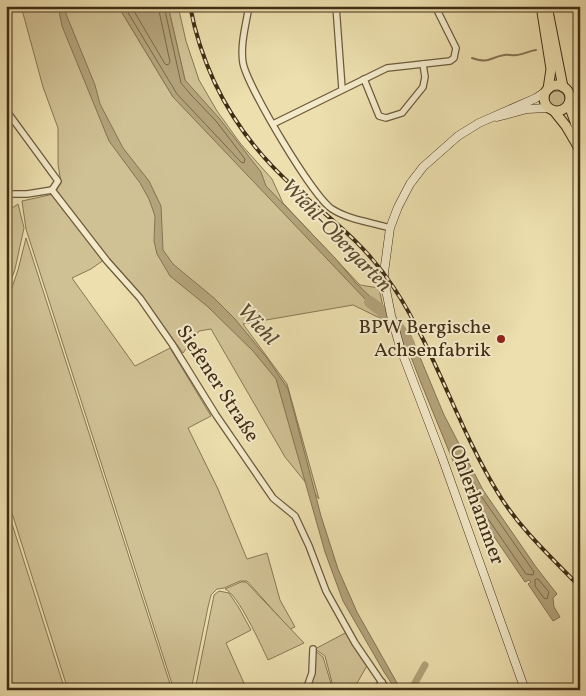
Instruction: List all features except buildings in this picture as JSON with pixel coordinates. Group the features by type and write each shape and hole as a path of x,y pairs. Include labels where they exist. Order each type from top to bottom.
{"main road":[{"path":"541,6 551,69 544,102 566,126 580,150"},
{"path":"547,6 564,87 580,136"},
{"path":"546,90 555,85 564,87"},
{"path":"551,110 562,110 569,100"}],"street":[{"path":"250,6 243,44 243,62 250,82 273,124 322,201 332,209 343,214 390,228 410,184 423,167 458,136 479,123 536,98 546,90"},
{"path":"336,6 342,89"},
{"path":"273,124 387,68 450,61 454,58 456,48 435,6"},
{"path":"364,79 380,116 386,118 402,113 423,87 425,78 423,64"},
{"path":"569,100 580,98"},
{"path":"493,117 506,116 527,109 551,110"},
{"name":"Siefener Straße","path":"6,110 58,181 52,190 107,261 140,298 272,498 295,516 326,591 354,643 387,690"},
{"path":"6,194 27,194 52,190"},
{"name":"Ohlerhammer","path":"390,228 384,273 395,331 526,690"},
{"path":"306,690 312,673 313,649"},
{"path":"376,690 382,682"}],"shaded area":[{"path":"21,6 118,6 173,97 195,93 185,80 168,6 178,6 186,41 199,80 217,111 240,143 272,179 283,203 360,285 379,288 386,321 353,305 243,324 287,384 319,499 285,457 211,329 199,331 183,353 141,295 108,257 91,269 72,278 135,366 170,348 211,416 188,428 218,489 247,559 267,553 280,600 295,627 290,629 247,581 240,581 217,589 211,595 191,690 174,690 26,229 22,201 54,194 61,183 58,164 58,128 43,87"},
{"path":"557,91 565,99 557,107 549,99"},
{"path":"18,204 24,228 15,269 6,295 6,212"},
{"path":"26,238 172,690 68,690 6,494 6,305"},
{"path":"6,505 65,690 6,690"},
{"path":"241,582 246,582 304,643 268,660 255,632 236,600 225,589"},
{"path":"219,591 229,593 251,630 226,643 247,690 195,690 214,595"},
{"path":"347,632 368,664 353,690 334,690 325,656 315,649"},
{"path":"314,650 323,657 333,690 307,690"}],"water":[{"path":"58,6 65,6 66,14 95,85 100,104 123,148 149,181 161,206 163,250 173,264 214,298 235,319 267,358 288,389 321,516 338,569 357,612 401,690 396,690 384,672 343,601 325,552 276,379 253,351 207,306 170,276 157,254 154,241 155,216 149,199 140,183 109,141 62,26"},
{"path":"118,6 168,6 185,80 219,118 261,172 266,186 336,259 356,283 382,308 386,321 173,97"},
{"path":"398,323 409,332 444,415 483,490 557,594 553,598 554,607 560,617 553,621 528,584 531,582 529,580 525,582 469,500"}],"waterway":[{"path":"472,58 486,60 504,55 519,55 536,50"},
{"name":"Wiehl-Obergarten","path":"370,302 382,311 400,330 409,344"},
{"path":"411,690 425,665"}],"railway":[{"path":"190,6 196,33 205,58 227,107 258,150 276,170 348,234 383,273 409,313 435,364 471,443 498,493 526,531 580,587"}],"place":[{"name":"BPW Bergische Achsenfabrik","path":"501,339"}],"water label":[{"name":"Wiehl","path":"257,325"}]}
